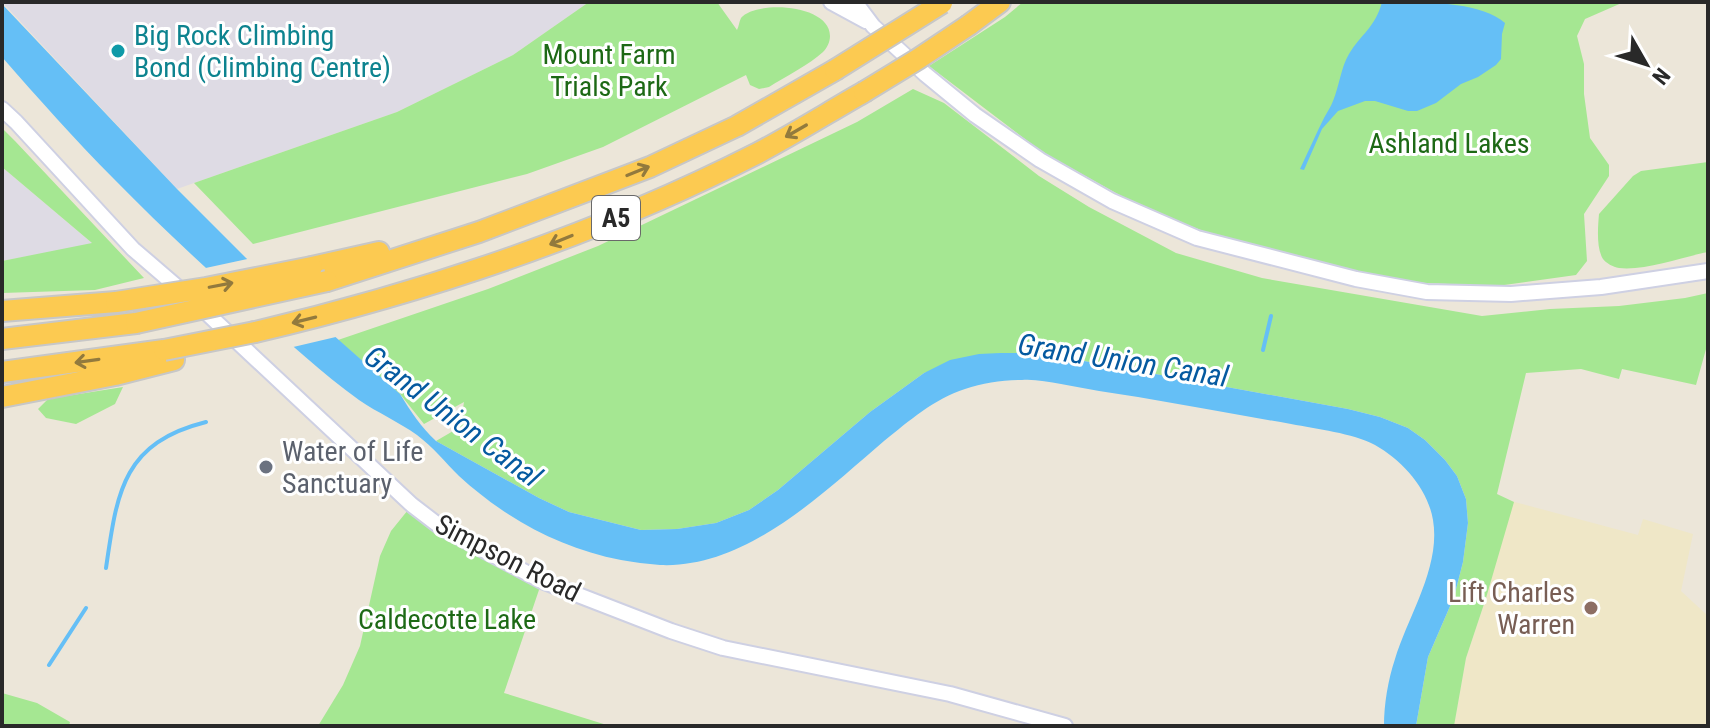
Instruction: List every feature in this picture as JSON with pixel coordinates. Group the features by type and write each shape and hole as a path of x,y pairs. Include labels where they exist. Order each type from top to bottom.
{"highway":[{"name":"A5","path":"2,339 136,323 225,304 320,274 479,232 650,167 737,126 835,70 943,2"},
{"name":"A5","path":"2,372 169,355 353,308 538,249 651,203 760,152 918,59 1000,2"},
{"path":"2,311 116,302 320,274"},
{"path":"2,397 115,375 169,355"}],"street":[{"path":"831,2 873,26"},
{"path":"855,2 873,26 925,74 965,107 1040,160 1112,201 1197,238 1356,279 1427,292 1511,294 1601,287 1708,271"},
{"name":"Simpson Road","path":"2,109 133,249 197,304 412,505 442,528 542,581 723,648 950,694 1065,726"}],"shaded area":[{"path":"2,2 589,2 513,55 397,112 177,189"},
{"path":"2,167 93,244 2,261"},
{"name":"Lift Charles Warren","path":"1511,501 1638,535 1643,519 1693,534 1681,591 1708,616 1708,726 1454,726 1466,658 1486,598"}],"green space":[{"name":"Mount Farm Trials Park","path":"589,2 717,2 737,30 741,18 749,12 776,7 791,8 818,17 827,25 830,38 826,49 818,57 769,87 759,89 750,85 746,75 603,147 527,174 253,244 194,183 397,112 513,55"},
{"name":"Ashland Lakes","path":"1023,2 1624,2 1585,19 1577,36 1584,64 1584,94 1590,138 1609,165 1609,176 1584,214 1587,261 1576,275 1497,286 1425,283 1353,273 1240,245 1143,208 1042,152 929,66"},
{"path":"913,89 944,103 1039,176 1089,207 1176,253 1262,278 1482,316 1619,306 1708,293 1708,342 1696,385 1622,369 1619,379 1581,369 1526,373 1497,494 1514,502 1466,658 1454,726 1416,726 1428,657 1454,597 1463,562 1468,523 1466,499 1457,476 1425,440 1408,428 1380,417 1062,357 1000,353 924,373 870,412 778,490 749,510 716,523 641,530 569,512 436,441 460,427 464,402 424,424 400,394 338,340 488,289 598,246 857,122"},
{"path":"2,128 144,278 95,290 2,293 2,261 92,243 2,167"},
{"path":"1708,162 1708,252 1652,266 1629,268 1610,265 1604,260 1598,243 1599,214 1633,176 1641,171"},
{"path":"123,387 115,404 76,424 46,418 38,409 48,399"},
{"name":"Caldecotte Lake","path":"412,505 542,581 504,693 610,726 318,726 343,685 360,646 380,556 391,531"},
{"path":"2,693 37,703 70,722 69,726 2,726"}],"water":[{"path":"1382,2 1447,4 1494,15 1505,23 1501,59 1436,103 1417,111 1365,101 1338,111 1322,129 1304,170 1300,169 1332,103 1346,59 1372,25"},
{"path":"2,4 246,258 400,394 416,419 436,441 569,512 641,530 716,523 749,510 778,490 870,412 924,373 950,360 979,354 1029,353 1062,357 1348,409 1408,428 1425,440 1457,476 1466,499 1468,523 1454,597 1428,657 1416,726 1384,726 1385,709 1395,659 1428,573 1434,538 1433,520 1426,497 1412,476 1375,445 1334,432 1138,397 1037,380 1000,381 965,389 932,405 809,504 753,541 723,555 692,563 660,565 621,560 576,548 534,529 495,505 459,476 417,435 359,400 316,366 180,244 85,149 2,57"}],"pier":[{"path":"252,258 340,336 289,348 201,269"}],"waterway":[{"path":"1263,350 1271,316"},
{"path":"106,568 120,494 140,458 156,443 178,431 206,422"},
{"path":"49,665 86,608"}],"place":[{"name":"Big Rock Climbing Bond (Climbing Centre)","path":"118,51"},
{"name":"Water of Life Sanctuary","path":"266,467"},
{"name":"Lift Charles Warren","path":"1591,608"}],"water label":[{"name":"Grand Union Canal","path":"1123,360"},
{"name":"Grand Union Canal","path":"453,416"}]}
